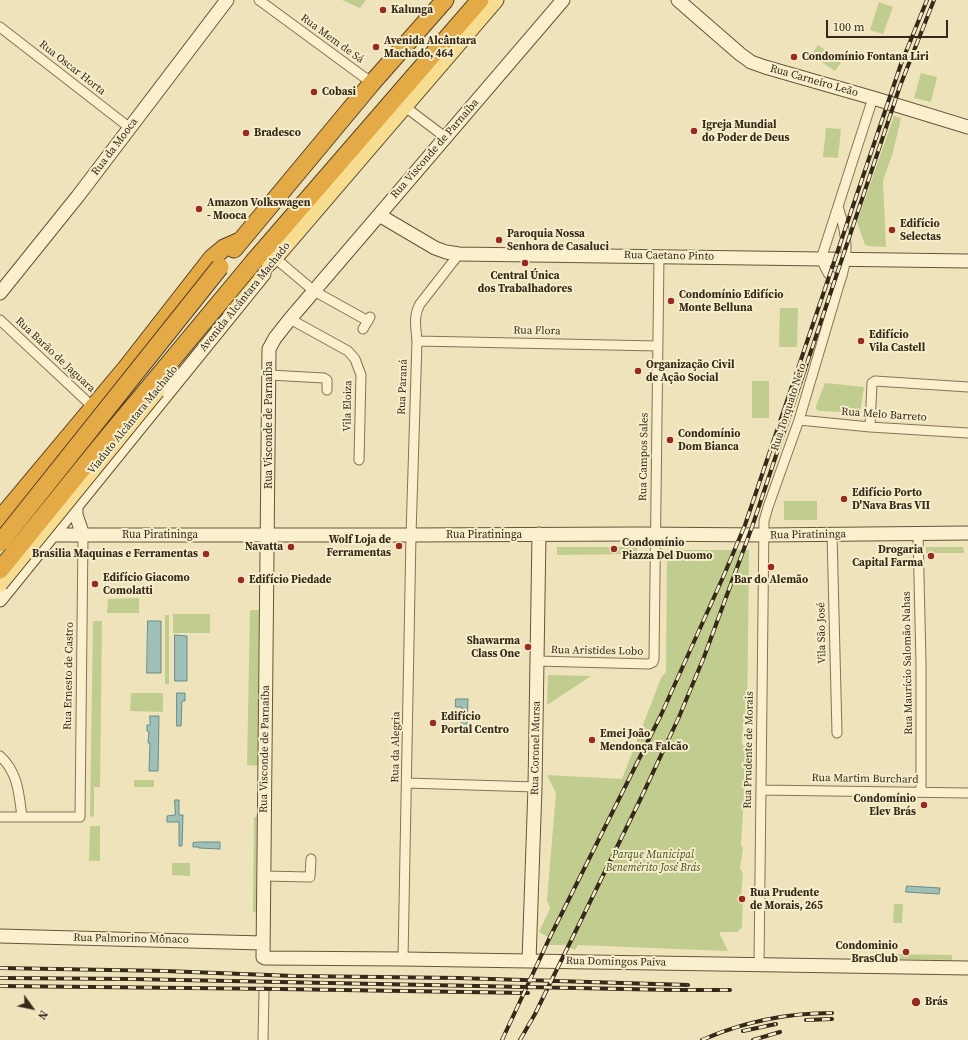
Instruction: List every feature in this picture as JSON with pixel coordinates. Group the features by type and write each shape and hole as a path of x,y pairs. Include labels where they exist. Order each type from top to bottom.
{"highway":[{"path":"0,543 240,241 372,83 445,0"},
{"name":"Avenida Alcântara Machado","path":"255,260 480,0"},
{"path":"283,190 284,226"},
{"path":"0,519 147,342 212,258 224,248 240,241"},
{"name":"Viaduto Alcântara Machado","path":"0,569 131,408 255,260"}],"main road":[{"name":"Avenida Alcântara Machado","path":"274,259 496,0"},
{"name":"Viaduto Alcântara Machado","path":"0,584 184,357 254,277 274,259"}],"street":[{"name":"Rua da Mooca","path":"0,293 78,196 227,0"},
{"name":"Rua Mem de Sá","path":"259,0 372,83"},
{"name":"Rua Visconde de Parnaíba","path":"264,958 269,349 271,344 290,319 563,0"},
{"name":"Rua Carneiro Leão","path":"684,2 740,54 751,62 968,127"},
{"name":"Rua Oscar Horta","path":"0,27 130,128"},
{"path":"839,285 828,273 821,259 873,98"},
{"path":"404,106 446,137"},
{"name":"Rua Torquato Neto","path":"764,535 764,521 799,420 844,269 847,238 838,206"},
{"name":"Rua Caetano Pinto","path":"379,215 435,248 446,252 459,254 968,261"},
{"name":"Rua Paraná","path":"411,535 417,340 416,310 459,254"},
{"name":"Rua Campos Sales","path":"654,659 659,256"},
{"path":"274,259 314,291 367,322"},
{"name":"Avenida Alcântara Machado","path":"0,600 52,534 259,282 274,259"},
{"name":"Vila Eloiza","path":"290,319 348,351 355,359 361,375 359,460"},
{"name":"Rua Barão de Jaguara","path":"0,320 93,407"},
{"name":"Rua Flora","path":"417,340 657,346"},
{"path":"269,375 324,378 326,380 327,390"},
{"path":"870,426 872,383 875,381 968,387"},
{"name":"Rua Melo Barreto","path":"799,420 968,433"},
{"path":"14,502 18,512 23,515 57,520 68,516"},
{"path":"76,505 76,515 83,535"},
{"name":"Rua Maurício Salomão Nahas","path":"918,533 921,663 921,792"},
{"name":"Rua Piratininga","path":"0,535 764,535 968,533"},
{"name":"Rua Coronel Mursa","path":"529,961 535,787 539,534"},
{"name":"Vila São José","path":"832,534 837,732"},
{"name":"Rua Ernesto de Castro","path":"22,817 80,817 83,535"},
{"name":"Rua da Alegria","path":"403,959 411,535"},
{"name":"Rua Prudente de Morais","path":"759,964 764,535"},
{"path":"0,569 15,573 17,578"},
{"name":"Rua Aristides Lobo","path":"537,661 649,664 653,662 654,659"},
{"path":"0,756 11,769 17,783 22,817 0,817"},
{"path":"407,783 535,787"},
{"name":"Rua Martim Burchard","path":"761,790 968,793"},
{"path":"264,876 310,877 311,859"},
{"name":"Rua Palmorino Mônaco","path":"0,936 263,943"},
{"name":"Rua Domingos Paiva","path":"264,958 968,968"},
{"path":"262,1040 264,992"}],"green space":[{"path":"342,0 366,0 360,8"},
{"path":"879,2 893,7 883,34 870,30"},
{"path":"818,45 842,61 835,71 811,55"},
{"path":"921,73 937,77 931,102 914,98"},
{"path":"894,116 901,118 893,152 883,181 886,247 868,246 865,245 857,222"},
{"path":"826,128 841,129 838,158 823,157"},
{"path":"780,308 798,308 797,347 779,347"},
{"path":"752,381 769,381 769,418 752,418"},
{"path":"825,383 864,387 860,413 819,411 816,409"},
{"path":"784,501 817,501 817,520 784,520"},
{"path":"557,547 637,547 637,554 557,555"},
{"path":"926,547 963,547 964,553 926,553"},
{"name":"Parque Municipal Benemérito José Brás","path":"667,550 749,550 747,725 743,725 742,744 747,749 741,845 743,848 740,869 743,873 741,896 743,899 742,927 738,932 719,932 728,951 578,945 575,950 565,945 549,945 547,943 550,938 539,932 550,909 547,900 556,793 547,775 622,779 661,678 666,672"},
{"path":"139,598 139,613 107,613 108,599"},
{"path":"250,610 259,610 258,766 247,765"},
{"path":"173,614 210,614 210,633 173,633"},
{"path":"165,615 169,615 169,684 165,684"},
{"path":"93,621 102,621 100,787 94,787 94,817 90,816"},
{"path":"548,675 591,676 547,705"},
{"path":"131,693 163,693 163,712 130,711"},
{"path":"134,780 154,780 154,787 134,787"},
{"path":"254,817 257,817 256,912 253,912"},
{"path":"90,826 100,826 100,861 89,861"},
{"path":"172,863 190,863 190,876 172,875"},
{"path":"894,904 903,904 902,923 893,923"},
{"path":"891,954 952,955 952,960 891,959"}],"water":[{"path":"148,621 161,621 161,673 147,673"},
{"path":"175,635 187,636 187,681 175,681"},
{"path":"177,693 185,693 185,701 182,701 181,726 177,726"},
{"path":"456,699 468,699 467,727 461,726 462,707 456,707"},
{"path":"150,716 159,716 158,771 149,771 150,743 148,743 149,732 147,731 147,725 150,725"},
{"path":"175,800 179,800 179,815 183,815 182,846 179,846 179,822 167,822 167,816 175,815"},
{"path":"220,842 220,849 193,847 193,843"},
{"path":"907,886 940,888 939,894 906,892"}],"railway":[{"path":"502,1040 549,939 661,715 745,525 901,64 927,0"},
{"path":"520,1040 535,1014 641,798 679,717 704,657 752,527 900,86 934,0"},
{"path":"0,968 165,971 294,976 458,978 688,985"},
{"path":"0,978 730,990"},
{"path":"0,986 528,993"},
{"path":"702,1040 733,1028 766,1020 815,1013 832,1013"},
{"path":"806,1020 832,1019"},
{"path":"743,1031 776,1024"},
{"path":"753,1040 780,1032"}],"place":[{"name":"Kalunga","path":"383,10"},
{"name":"Avenida Alcântara Machado, 464","path":"376,47"},
{"name":"Condomínio Fontana Liri","path":"794,57"},
{"name":"Cobasi","path":"314,92"},
{"name":"Igreja Mundial do Poder de Deus","path":"694,131"},
{"name":"Bradesco","path":"246,133"},
{"name":"Amazon Volkswagen - Mooca","path":"199,209"},
{"name":"Edifício Selectas","path":"892,230"},
{"name":"Paroquia Nossa Senhora de Casaluci","path":"499,240"},
{"name":"Central Única dos Trabalhadores","path":"525,263"},
{"name":"Condomínio Edifício Monte Belluna","path":"671,301"},
{"name":"Edifício Vila Castell","path":"861,341"},
{"name":"Organização Civil de Ação Social","path":"638,371"},
{"name":"Condomínio Dom Bianca","path":"670,440"},
{"name":"Edifício Porto D'Nava Bras VII","path":"844,499"},
{"name":"Wolf Loja de Ferramentas","path":"399,546"},
{"name":"Navatta","path":"291,547"},
{"name":"Condomínio Piazza Del Duomo","path":"614,549"},
{"name":"Brasilia Maquinas e Ferramentas","path":"206,554"},
{"name":"Drogaria Capital Farma","path":"931,556"},
{"name":"Bar do Alemão","path":"771,567"},
{"name":"Edifício Piedade","path":"241,580"},
{"name":"Edifício Giacomo Comolatti","path":"95,584"},
{"name":"Shawarma Class One","path":"528,647"},
{"name":"Edifício Portal Centro","path":"433,723"},
{"name":"Emei João Mendonça Falcão","path":"592,740"},
{"name":"Condomínio Elev Brás","path":"924,805"},
{"name":"Rua Prudente de Morais, 265","path":"742,899"},
{"name":"Condominio BrasClub","path":"906,952"},
{"name":"Brás","path":"916,1002"}]}
